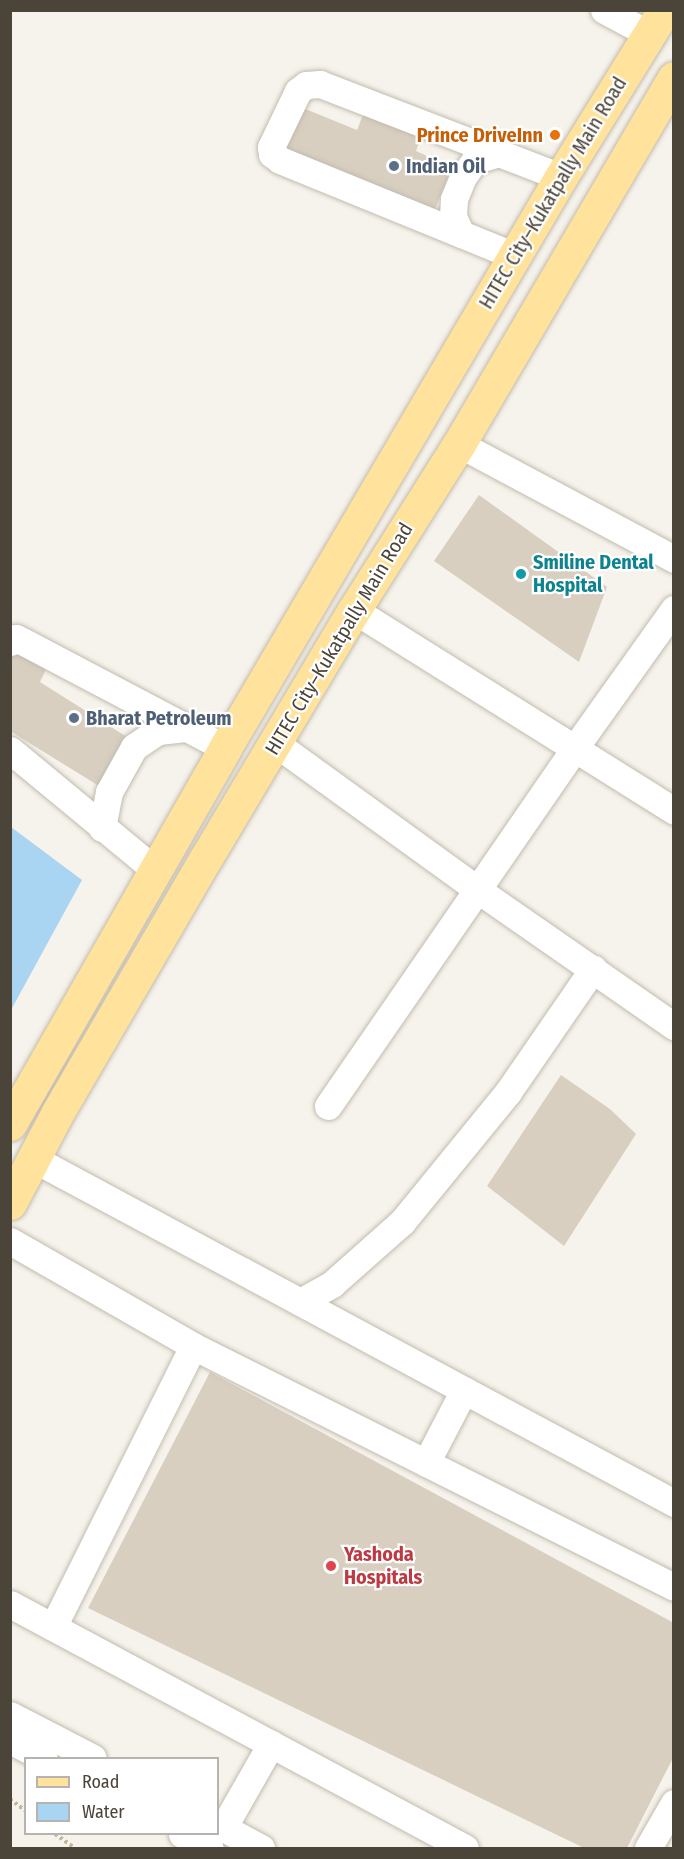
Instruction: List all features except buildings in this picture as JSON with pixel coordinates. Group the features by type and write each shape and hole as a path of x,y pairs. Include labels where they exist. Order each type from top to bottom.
{"main road":[{"name":"HITEC City–Kukatpally Main Road","path":"10,1124 225,748 561,177 656,22"},
{"name":"HITEC City–Kukatpally Main Road","path":"10,1203 58,1112 275,743 354,610 459,444 674,78"}],"street":[{"path":"604,10 656,22"},
{"path":"515,256 280,160 272,154 271,147 298,91 306,86 320,84 561,177"},
{"path":"461,234 453,217 454,199 463,177 475,160 499,153"},
{"path":"459,444 674,559"},
{"path":"328,1106 574,748 674,609"},
{"path":"354,610 674,811"},
{"path":"10,642 16,638 225,748"},
{"path":"102,828 109,792 134,747 158,731 188,728"},
{"path":"275,743 478,890 674,1026"},
{"path":"10,750 155,870"},
{"path":"300,1302 332,1284 402,1222 508,1092 593,969"},
{"path":"33,1159 674,1503"},
{"path":"10,1241 193,1346 674,1587"},
{"path":"54,1628 193,1346"},
{"path":"426,1463 464,1390"},
{"path":"10,1604 465,1848"},
{"path":"10,1714 85,1754"},
{"path":"10,1740 42,1757"},
{"path":"219,1831 271,1744"},
{"path":"648,1848 674,1803"},
{"path":"219,1835 261,1848"}],"path":[{"path":"10,1799 24,1810"},
{"path":"58,1835 75,1848"}],"water":[{"path":"11,827 82,880 11,1010"}],"place":[{"name":"Prince DriveInn","path":"555,135"},
{"name":"Indian Oil","path":"394,166"},
{"name":"Smiline Dental Hospital","path":"521,574"},
{"name":"Bharat Petroleum","path":"74,718"},
{"name":"Yashoda Hospitals","path":"331,1566"}]}
